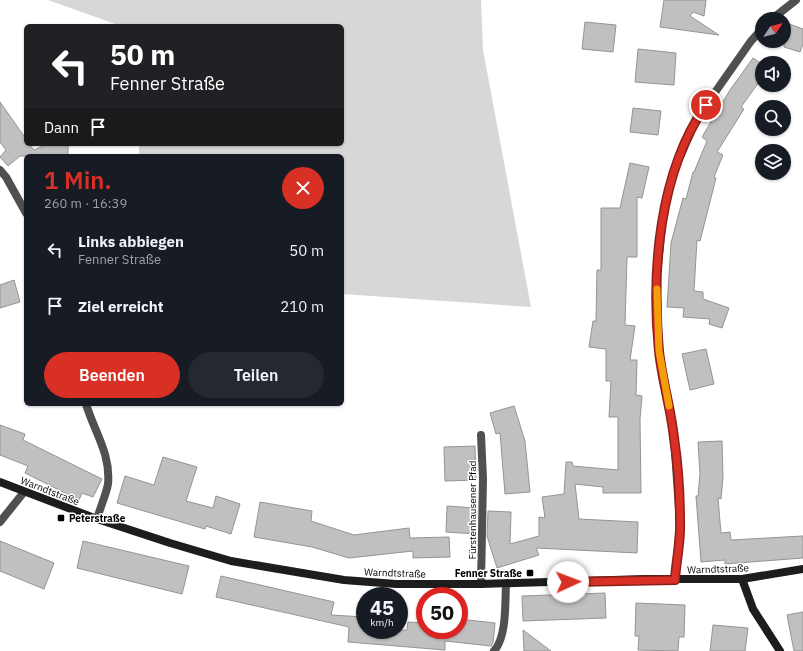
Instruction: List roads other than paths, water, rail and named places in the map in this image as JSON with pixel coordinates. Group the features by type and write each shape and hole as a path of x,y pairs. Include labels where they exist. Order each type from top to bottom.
{"main road":[{"name":"Warndtstraße","path":"0,482 97,519 231,561 344,580 388,584 506,584 742,579 803,569"},
{"path":"742,579 753,609 780,651"}],"street":[{"path":"778,12 785,0"},
{"path":"780,12 796,0"},
{"path":"675,580 680,523 674,438 659,351 657,276 663,216 673,173 697,118 755,37"},
{"path":"0,170 6,177 24,209"},
{"path":"87,406 92,422 105,450 108,470 108,485 97,519"},
{"name":"Fürstenhausener Pfad","path":"480,584 483,485 481,435"},
{"path":"0,522 24,492"},
{"path":"494,651 498,647 502,636 506,584"}],"place":[{"name":"Peterstraße","path":"61,518"},
{"name":"Fenner Straße","path":"530,573"}]}
